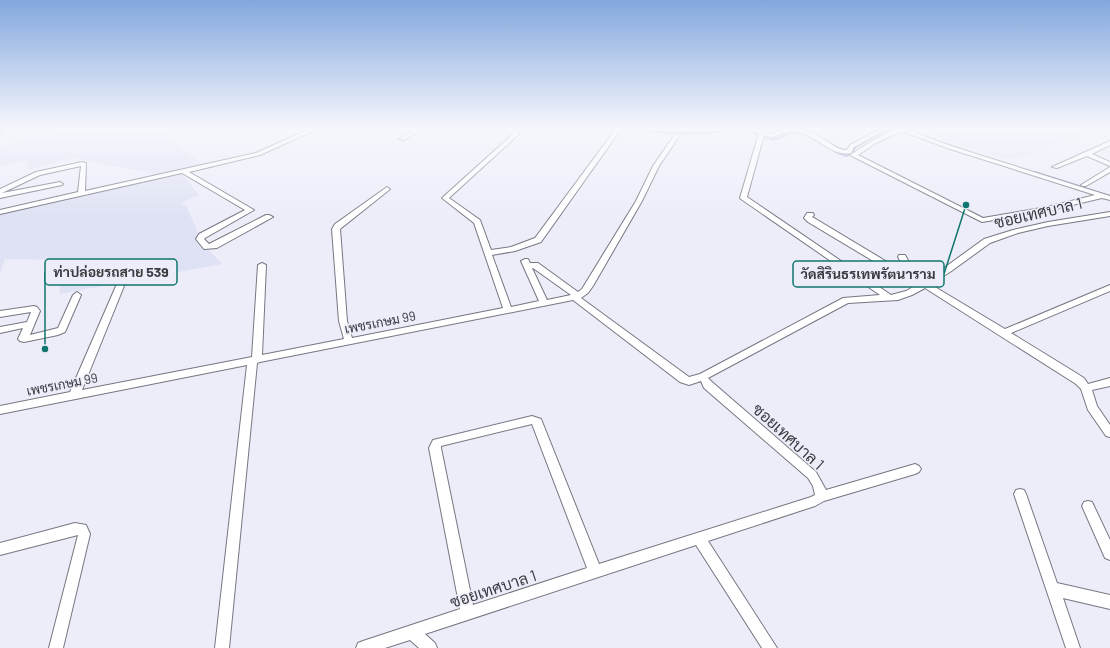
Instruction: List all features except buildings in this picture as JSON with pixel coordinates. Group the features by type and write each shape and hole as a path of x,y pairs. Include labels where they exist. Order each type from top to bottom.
{"street":[{"path":"0,212 239,158"},
{"path":"489,158 445,198 475,219 508,311"},
{"path":"488,253 512,249 538,240 594,158"},
{"path":"577,296 585,291 589,286 639,201 661,158"},
{"path":"755,158 743,198 890,298"},
{"path":"859,158 982,220 1047,209 1108,196"},
{"path":"985,158 1108,196"},
{"path":"998,158 1084,185 1108,196"},
{"path":"1055,167 1077,158"},
{"path":"1097,158 1110,164"},
{"path":"0,196 84,164 82,194"},
{"path":"1084,185 1110,169"},
{"path":"183,171 250,210 202,236 200,239 207,246 214,246 268,217"},
{"path":"0,192 29,177 50,178 60,184"},
{"path":"349,342 343,321 336,229 387,189"},
{"name":"ซอยเทศบาล 1","path":"363,648 815,501 821,497 820,487 812,475 708,385 703,377 846,300 890,298 903,295 923,285 987,241 1026,228 1110,214"},
{"path":"810,215 808,218 811,220 1066,370 1086,388 1092,408 1110,433"},
{"path":"1006,216 1026,228"},
{"path":"898,272 906,264 902,257"},
{"path":"544,304 526,263 535,265 684,379 689,381 703,377"},
{"path":"222,648 255,360 262,265"},
{"path":"74,396 120,286"},
{"path":"1004,333 1110,288"},
{"path":"0,314 34,309 36,311 23,339 60,331 78,295"},
{"name":"เพชรเกษม 99","path":"0,410 544,304 577,296"},
{"path":"0,330 30,324"},
{"path":"1086,388 1110,382"},
{"path":"468,613 434,448 437,443 532,420 537,422 595,572"},
{"path":"821,497 915,469"},
{"path":"1020,494 1073,648"},
{"path":"1088,506 1110,554"},
{"path":"0,549 75,529 82,529 84,534 56,648"},
{"path":"699,538 770,648"},
{"path":"1053,589 1110,602"},
{"path":"412,632 430,648"}],"shaded area":[{"path":"0,158 71,158 28,170 27,160 0,166"},
{"path":"73,158 194,158 203,166 155,177 151,173"},
{"path":"182,174 199,195 181,203 187,207 202,243 222,264 59,294 66,260 5,259 0,274 0,212"}],"waterway":[{"path":"1033,172 1110,196"}],"place":[{"name":"วัดสิรินธรเทพรัตนาราม","path":"966,205"},
{"name":"ท่าปล่อยรถสาย 539","path":"45,349"}]}
